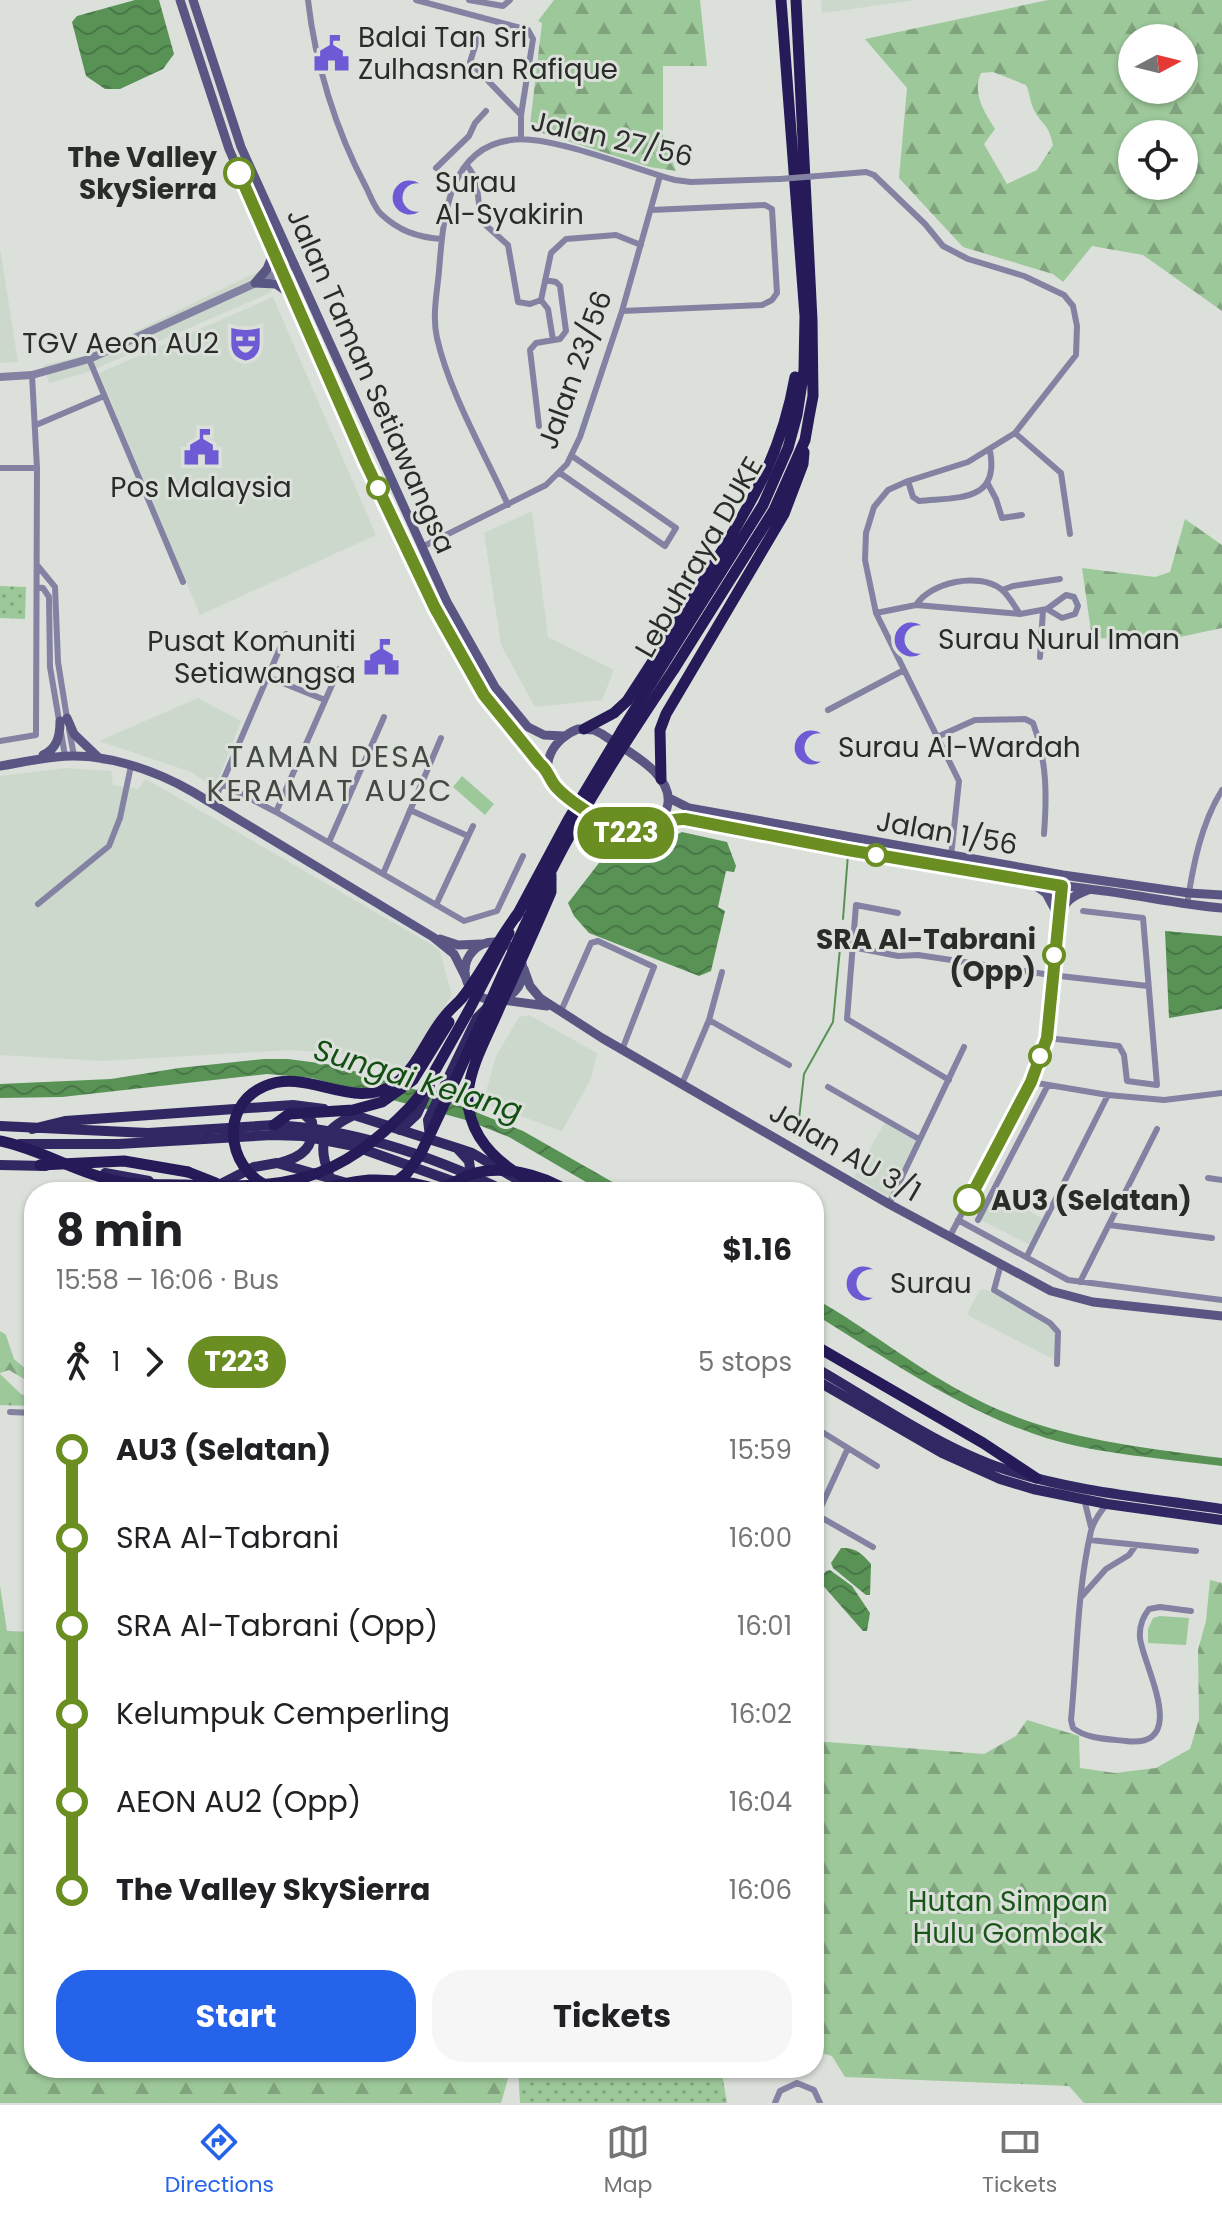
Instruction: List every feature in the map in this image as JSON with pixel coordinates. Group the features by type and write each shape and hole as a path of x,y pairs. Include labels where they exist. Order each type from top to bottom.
{"highway":[{"name":"Lebuhraya DUKE","path":"519,912 568,820 763,505 777,475 797,415 804,370 805,316 781,0"},
{"name":"Lebuhraya DUKE","path":"551,871 628,739 774,510 805,440 813,396 812,320 796,0"},
{"path":"584,729 614,713 627,701 752,502 779,444 789,413 805,316"},
{"path":"661,779 660,730 666,714 784,514 803,464 805,440"},
{"path":"528,1182 496,1159 483,1145 469,1110 468,1093 480,1052 551,892 551,871"},
{"path":"391,1182 407,1173 420,1155 551,871"},
{"path":"274,1125 289,1114 368,1107 413,1080 461,999 519,912"},
{"path":"285,1182 324,1171 368,1147 395,1123 424,1090 503,948 519,912"},
{"path":"400,1130 417,1114 466,1022 471,1007 467,980"},
{"path":"260,1182 241,1165 233,1132 240,1106 251,1094 266,1085 287,1081 352,1094 368,1094 392,1085 411,1068 445,1016 461,999"},
{"path":"431,1140 428,1120 477,1018 500,1000"},
{"path":"32,1129 65,1121 293,1105 354,1115 472,1153 521,1182"},
{"path":"225,1182 254,1167 302,1155 311,1143 312,1122 293,1105"},
{"path":"330,1177 322,1148 326,1135 331,1127 354,1115"},
{"path":"0,1126 148,1133 274,1125 307,1127 357,1137 486,1182"},
{"path":"0,1142 118,1144 303,1136 354,1146 455,1182"},
{"path":"0,1142 122,1182"},
{"path":"457,1148 469,1161 472,1182"},
{"path":"0,1165 124,1161 188,1172 214,1182"},
{"path":"277,1163 346,1182"},
{"path":"40,1165 126,1182"},
{"path":"456,1182 470,1175 489,1172 535,1175 549,1182"},
{"path":"357,1182 403,1182"},
{"path":"824,1351 983,1443 1036,1478"},
{"path":"824,1373 950,1445 1001,1468 1036,1478 1222,1509"},
{"path":"824,1385 942,1453 1033,1489 1107,1504 1222,1520"}],"main road":[{"name":"Jalan Taman Setiawangsa","path":"180,0 229,149 282,271 366,463 435,608 484,695 548,770 558,789 619,830 641,834 653,830 661,822"},
{"name":"Jalan Taman Setiawangsa","path":"193,0 241,147 447,602 495,687 528,727 544,735 564,736"},
{"path":"255,283 267,269 274,251"},
{"path":"255,283 276,284 293,296"},
{"path":"63,720 100,758"},
{"path":"29,762 50,752 55,746 63,720"},
{"path":"548,770 552,748 564,736 584,729 602,734 661,779 669,798 661,822"},
{"path":"0,766 70,756 100,758 180,784 433,937 454,954 478,996 500,1000 520,985 524,969 516,951 509,945 491,942 458,945 433,937"},
{"name":"Jalan 1/56","path":"669,798 689,808 951,861 1024,879 1063,880 1091,889 1222,908"},
{"name":"Jalan 1/56","path":"661,822 685,819 1063,880 1222,895"},
{"path":"1024,879 1038,885 1046,893 1059,917"},
{"path":"1059,917 1070,898 1091,889"},
{"path":"467,980 468,957 482,944"},
{"name":"Jalan AU 3/1","path":"524,969 530,986 540,998 622,1050 889,1204 1051,1291 1093,1302 1222,1316"},
{"name":"Jalan AU 3/1","path":"500,1000 524,1001 557,1010"}],"street":[{"path":"308,0 316,46 336,115 348,149 379,212 412,235 441,239"},
{"path":"416,0 528,30 532,34 521,115 521,139"},
{"path":"469,0 503,6 510,0"},
{"path":"479,34 470,62 521,115"},
{"path":"436,168 462,143 486,111"},
{"name":"Jalan 27/56","path":"508,505 447,369 437,337 435,316 441,239 448,200 455,181 467,165 476,155 498,142 521,139 547,142 660,176 691,182 866,172 874,175 943,246 968,259 1024,276 1064,295 1073,306 1077,326 1076,355 1015,433"},
{"path":"462,143 476,155"},
{"path":"467,165 476,179 481,221 508,245 518,302 530,304 541,300"},
{"name":"Jalan 23/56","path":"422,547 546,485 560,473 572,456 589,415 622,311 660,176"},
{"path":"622,311 762,305 777,293 772,209 765,205 651,210"},
{"path":"553,340 548,309 541,300 551,253 566,239 616,235 641,245"},
{"path":"0,377 32,375 89,359 295,265"},
{"path":"539,426 530,350 536,343 564,336 566,331 560,286 545,280"},
{"path":"89,359 183,582"},
{"path":"0,741 36,735 37,468 32,375"},
{"path":"36,425 104,396"},
{"path":"951,861 959,781 876,613 865,560 869,520 880,498 888,490 968,462 1015,433 1061,473 1070,534"},
{"path":"908,481 913,497 919,501 973,494 988,484 993,464 990,451"},
{"path":"560,473 665,546 676,528 572,456"},
{"path":"0,468 37,468"},
{"path":"988,484 1002,518 1022,515"},
{"path":"37,565 55,587 63,720"},
{"path":"1002,590 1060,579"},
{"path":"916,605 932,588 982,581 1002,590 1020,614"},
{"path":"37,587 43,588 49,597 50,667 70,756"},
{"path":"876,613 916,605 1020,614 1045,610 1066,595 1074,597 1078,606 1075,614 1062,618 1045,610"},
{"path":"1040,657 1045,610"},
{"path":"213,804 224,785 286,634"},
{"path":"276,812 339,669"},
{"path":"828,710 904,670"},
{"path":"268,677 325,700"},
{"path":"329,842 384,717"},
{"path":"937,737 975,720 1025,719 1033,723 1045,766 1044,834"},
{"path":"383,874 441,738"},
{"path":"38,904 109,846 120,818 131,766"},
{"path":"224,785 464,921 497,911 523,856"},
{"path":"1187,905 1203,829 1210,809 1222,790"},
{"path":"410,810 468,836"},
{"path":"436,905 473,826"},
{"path":"950,1236 1031,1082 1047,1038 1063,880"},
{"path":"898,913 856,905 847,1019 949,1080"},
{"path":"1047,1038 1119,1046 1124,1055 1127,1081 1157,1085 1143,918 1083,911"},
{"path":"557,1010 591,943 598,941 654,967 622,1050"},
{"path":"852,947 898,956 918,955 1148,986"},
{"path":"682,1084 709,1020 722,972"},
{"path":"709,1020 789,1065"},
{"path":"889,1204 964,1047"},
{"path":"1031,1082 1108,1095 1164,1100 1222,1093"},
{"path":"978,1220 1048,1085"},
{"path":"828,1087 919,1139"},
{"path":"1027,1256 1108,1095"},
{"path":"1080,1282 1157,1129"},
{"path":"329,1182 330,1177"},
{"path":"1208,1178 1222,1180"},
{"path":"958,1220 1068,1280 1222,1300"},
{"path":"1109,1225 1212,1238"},
{"path":"1001,1264 994,1290 1050,1323 1058,1332 1057,1364"},
{"path":"10,1412 24,1413"},
{"path":"824,1433 877,1466"},
{"path":"824,1500 848,1448"},
{"path":"1084,1499 1091,1530"},
{"path":"1107,1504 1097,1515 1091,1530 1082,1596 1071,1720 1073,1728 1082,1735 1138,1743 1151,1737 1159,1723 1158,1690 1140,1641 1142,1618 1149,1609 1160,1607 1191,1611"},
{"path":"824,1522 873,1547"},
{"path":"1090,1540 1196,1551"},
{"path":"1082,1596 1106,1569 1129,1555 1136,1545"},
{"path":"775,2103 780,2091 797,2083 806,2084 814,2090 820,2103"}],"shaded area":[{"path":"821,0 917,0 822,13"},
{"path":"0,248 18,362 0,363"},
{"path":"261,270 272,292 88,372 49,383 44,365 87,355"},
{"path":"273,297 376,535 200,615 99,373"},
{"path":"532,511 548,637 614,670 602,700 535,707 501,645 484,533"},
{"path":"198,698 241,721 215,788 191,772 99,741"},
{"path":"66,768 111,771 113,785 138,789 146,779 439,949 452,995 404,1070 343,1054 291,1050 102,1061 0,1055 0,776"},
{"path":"529,1015 597,1053 591,1079 562,1131 487,1104 485,1095 496,1056 519,1017"},
{"path":"885,1122 916,1140 889,1197 854,1177"},
{"path":"996,1191 1043,1219 1030,1245 981,1220"},
{"path":"983,1289 996,1293 1049,1325 1055,1333 1055,1360 969,1316 968,1312"}],"green space":[{"path":"554,0 700,0 707,66 663,66 663,136 676,171 650,167 539,132 530,125 542,23 538,21"},
{"path":"1048,0 1222,0 1222,311 1143,255 1092,246 1063,282 1053,274 963,247 899,178 907,88 865,39","holes":["993,72 1026,85 1033,107 1047,128 1053,145 1037,170 1007,184 984,144 995,129 983,109 978,88 981,73"]},
{"path":"1185,519 1222,545 1222,628 1166,640 1092,638 1082,568 1155,577 1170,572"},
{"path":"0,586 26,587 25,619 0,618"},
{"path":"462,776 494,804 485,815 453,787"},
{"path":"0,1331 6,1335 14,1359 24,1368 24,1379 9,1370 0,1373"},
{"path":"0,1374 24,1395 24,1406 0,1405"},
{"name":"Hutan Simpan Hulu Gombak","path":"1210,1580 1222,1583 1222,2103 1084,2103 1069,2086 845,2077 832,2056 824,2054 824,1742 984,1754 1016,1736 1027,1720 1079,1736 1080,1768 1115,1773 1156,1768 1190,1749 1199,1719 1198,1650 1206,1621"},
{"path":"0,1586 7,1631 24,1632 24,2078 508,2078 501,2103 0,2103"},
{"path":"1153,1618 1189,1618 1186,1645 1148,1643 1148,1629"},
{"path":"519,2078 723,2078 727,2103 520,2103"}],"water":[{"path":"135,0 159,0 174,54 163,69 120,89 105,89 86,76 72,22 77,16"},
{"path":"682,832 727,842 736,866 734,872 726,871 718,907 725,911 711,971 699,976 589,933 574,916 568,903 609,850 639,852"},
{"path":"1165,931 1222,936 1222,1009 1169,1018"},
{"path":"264,1059 334,1065 433,1095 523,1131 612,1182 586,1182 509,1137 466,1120 312,1078 267,1074 62,1097 0,1098 0,1084 111,1079"},
{"path":"824,1304 933,1375 1003,1412 1095,1439 1222,1458 1222,1466 1088,1448 1046,1438 985,1414 927,1383 824,1320"},
{"path":"841,1548 858,1552 871,1564 870,1595 833,1568 831,1563"},
{"path":"830,1570 852,1586 870,1613 867,1631 863,1631 824,1587 826,1571"}],"waterway":[{"path":"843,919 848,854"},
{"path":"797,1137 804,1074 833,1022 842,927"}],"bus line":[{"name":"T223","path":"239,173 366,463 435,608 484,695 548,770 558,789 625,833 641,834 653,830 661,822 685,819 1062,886 1047,1038 1031,1082 969,1200"}],"place":[{"name":"Balai Tan Sri Zulhasnan Rafique","path":"332,53"},
{"name":"The Valley SkySierra","path":"239,173"},
{"name":"Surau Al-Syakirin","path":"409,198"},
{"name":"TGV Aeon AU2","path":"245,343"},
{"name":"Pos Malaysia","path":"201,447"},
{"name":"Surau Nurul Iman","path":"912,639"},
{"name":"Pusat Komuniti Setiawangsa","path":"382,657"},
{"name":"Surau Al-Wardah","path":"812,747"},
{"name":"SRA Al-Tabrani (Opp)","path":"1054,955"},
{"name":"AU3 (Selatan)","path":"969,1200"},
{"name":"Surau","path":"864,1283"}],"district":[{"name":"TAMAN DESA KERAMAT AU2C","path":"330,773"}],"water label":[{"name":"Sungai Kelang","path":"418,1080"}]}
